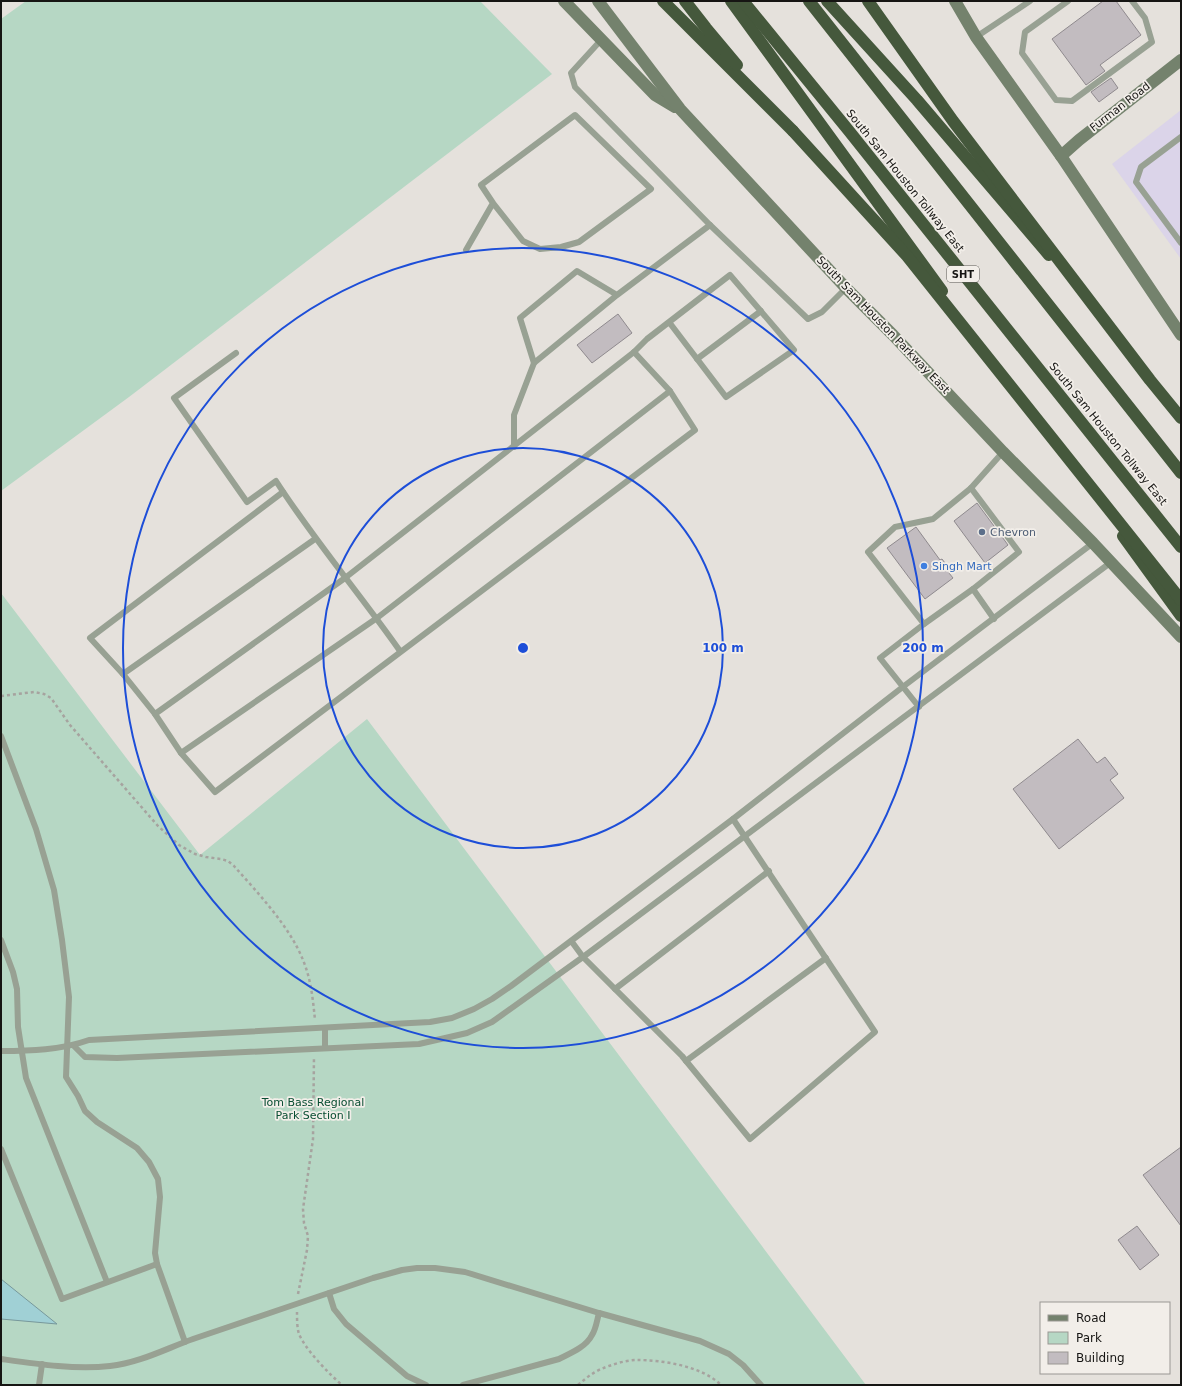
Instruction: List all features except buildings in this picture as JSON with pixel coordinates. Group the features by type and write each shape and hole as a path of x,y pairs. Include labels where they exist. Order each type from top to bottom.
{"highway":[{"path":"663,1 793,131"},
{"path":"685,1 793,131 907,256 1181,600"},
{"path":"731,1 928,273 1114,523 1181,616"},
{"name":"South Sam Houston Tollway East","path":"743,1 849,131 1181,547"},
{"path":"809,1 1181,473"},
{"path":"827,1 917,100 1181,412"},
{"path":"868,1 954,121 1150,380 1181,418"}],"main road":[{"path":"564,1 655,95 680,109"},
{"name":"South Sam Houston Parkway East","path":"598,1 680,109 846,288 893,335 1181,637"},
{"path":"955,1 976,37 1061,156 1181,335"},
{"name":"Furman Road","path":"1061,156 1079,140 1181,60"}],"lane":[{"path":"976,37 1030,1"},
{"path":"1068,1 1025,32 1022,53 1056,100 1072,101 1152,42 1145,18 1132,1"},
{"path":"602,39 571,73 575,87 710,225 808,319 822,312 846,288"},
{"path":"575,115 651,190 579,242 561,247 540,249 523,242 493,202 481,185 575,115"},
{"path":"1181,137 1140,167 1136,182 1181,243"},
{"path":"466,250 493,202"},
{"path":"514,447 514,415 534,363 617,295 710,225"},
{"path":"534,363 520,318 577,271 617,295"},
{"path":"155,714 345,578 514,447 634,352 647,339 669,322 730,275 794,350 726,397 669,322"},
{"path":"697,359 761,311"},
{"path":"283,492 90,638 123,674 155,714 181,753 215,792 695,430 670,391 634,352"},
{"path":"236,353 174,398 247,502 276,480 315,539 376,618 400,652"},
{"path":"181,753 376,618 670,391"},
{"path":"924,624 868,552 895,527 933,519 971,488 1003,452"},
{"path":"919,707 904,686 880,658 973,589 1019,552 971,488"},
{"path":"123,674 315,539"},
{"path":"1,1051 22,1051 71,1046 89,1040 424,1022 452,1018 492,999 572,942 1092,543"},
{"path":"71,1046 84,1057 117,1058 419,1044 467,1033 492,1022 583,957 1110,563"},
{"path":"973,589 994,619"},
{"path":"1,736 36,829 54,890 69,997 71,1046 66,1077 78,1096 85,1111 97,1122 137,1148 148,1162 158,1179 160,1197 155,1253 157,1264 185,1342"},
{"path":"572,942 583,957 686,1062 750,1139 875,1032 733,819"},
{"path":"615,989 768,872"},
{"path":"1,940 14,972 17,989 18,1027 26,1078 107,1282"},
{"path":"686,1062 826,958"},
{"path":"325,1028 325,1048"},
{"path":"1,1149 62,1299 157,1264"},
{"path":"1,1359 42,1364 88,1367 121,1365 148,1357 185,1342 373,1278 402,1270 435,1268 465,1272 599,1313 700,1341 729,1354 761,1385"},
{"path":"329,1293 334,1309 346,1324 407,1376 426,1385"},
{"path":"463,1385 559,1359 573,1352 584,1344 592,1334 599,1313"},
{"path":"39,1385 42,1364"}],"path":[{"path":"1,696 34,692 44,694 51,698 70,725 158,826 179,845 195,854 228,861 234,866 279,920 295,944 303,960 308,978 316,1028"},
{"path":"314,1049 314,1139 303,1208 304,1223 308,1236 307,1250 296,1304 299,1333 303,1342 329,1374 342,1385"},
{"path":"578,1385 600,1369 622,1362 636,1360 678,1365 694,1369 708,1375 721,1385"}],"shaded area":[{"path":"1181,110 1181,259 1112,164"}],"green space":[{"path":"26,1 480,1 552,74 129,397 1,491 1,19"},
{"name":"Tom Bass Regional Park Section I","path":"1,593 200,855 367,719 866,1385 1,1385"}],"water":[{"path":"1,1279 57,1324 1,1319"}],"place":[{"name":"Chevron","path":"982,532"},
{"name":"Singh Mart","path":"924,566"}]}
